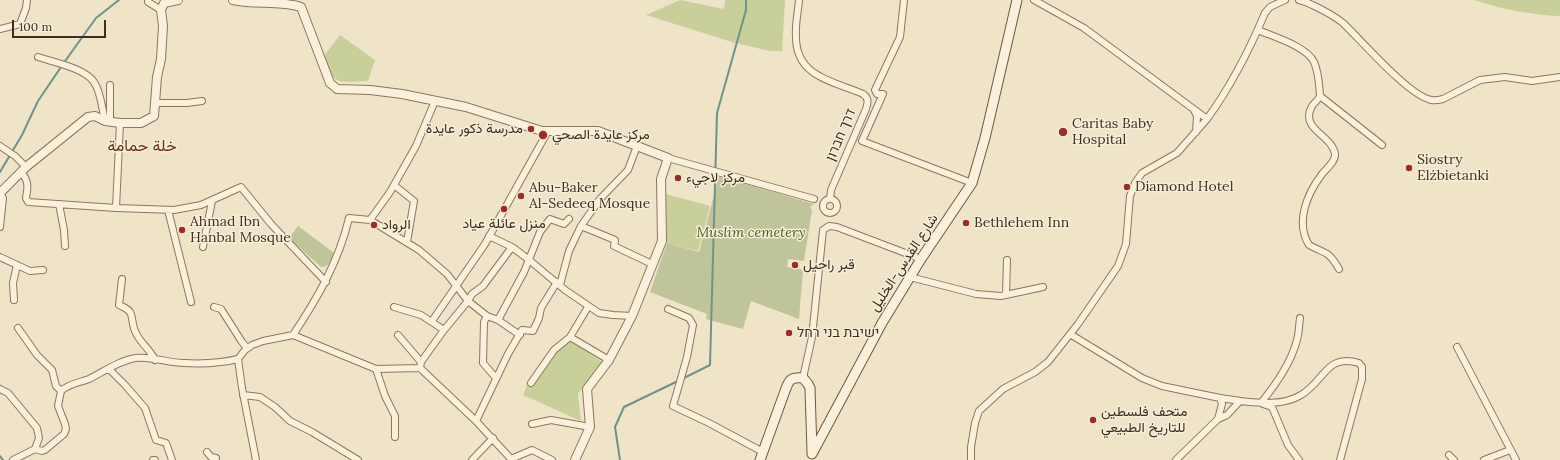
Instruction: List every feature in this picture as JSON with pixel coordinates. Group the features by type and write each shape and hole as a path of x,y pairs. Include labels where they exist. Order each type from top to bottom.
{"main road":[{"name":"شارع القدس-الخليل","path":"813,457 882,323 921,259 972,184 987,131 1017,0"},
{"path":"761,456 789,381 796,377 803,378"},
{"name":"شارع القدس-الخليل","path":"803,378 808,384 811,393 813,457"}],"street":[{"path":"0,29 20,24 26,8 27,0"},
{"path":"148,0 148,2 162,10"},
{"path":"0,226 3,198 0,193 23,170 88,117 95,116 108,121 120,123 141,123 154,116 157,77 161,59 163,26 162,10 164,3 178,0"},
{"path":"233,0 242,2 293,2 301,7 330,83 337,89 370,90 466,107 542,131 598,131 668,158 814,199"},
{"name":"דרך חברון","path":"799,0 796,38 797,50 803,64 812,73 863,94 868,100 866,109 831,190 830,199"},
{"path":"904,0 900,37 874,90 877,94 883,94 862,141 972,184"},
{"path":"1034,0 1090,32 1207,119"},
{"path":"971,460 974,423 979,411 1002,389 1042,367 1048,362 1070,334 1118,266 1123,255 1126,244 1130,196 1135,183 1142,173 1177,153 1196,133 1233,81 1265,13 1270,7 1285,0"},
{"path":"1299,0 1318,8 1341,22 1395,75 1414,91 1431,100 1438,101 1443,99 1480,80 1505,77 1532,81 1560,77"},
{"path":"1258,30 1295,46 1308,54 1314,62 1318,74 1320,96 1311,108 1309,114 1310,124 1330,143 1335,154 1333,160 1321,175 1306,201 1302,223 1304,237 1309,245 1330,255 1339,269"},
{"path":"38,57 73,68 94,81 108,121"},
{"path":"108,121 110,85"},
{"path":"1320,96 1382,145"},
{"path":"155,103 188,103 202,101"},
{"path":"370,220 394,185 416,146 435,101"},
{"path":"1193,109 1197,116 1196,133"},
{"path":"116,208 120,123"},
{"path":"432,321 457,286 489,236 548,131"},
{"path":"0,146 15,156 23,170 28,186 26,198 28,202 168,210 201,205 241,187 270,224 326,282"},
{"path":"476,421 496,378 522,330 533,331 540,318 541,308 559,284 569,251 581,226 600,199 628,170 637,146"},
{"path":"575,460 590,427 587,389 609,360 632,316 662,242 661,179 668,158"},
{"path":"394,185 414,201 407,242"},
{"path":"203,247 212,200"},
{"path":"59,204 64,230 65,246"},
{"path":"168,210 190,302"},
{"path":"293,335 326,282 344,239 349,218 370,220 419,250 447,274 468,301 487,316 498,320 520,335"},
{"path":"498,320 521,278 540,232 550,219 564,224 569,219"},
{"path":"581,226 615,240 614,246 652,264"},
{"path":"803,378 812,337 823,230 829,226 838,227 921,259"},
{"path":"489,236 512,247 588,307 599,313 632,316"},
{"path":"420,365 444,330 472,294 483,286 512,247"},
{"path":"0,257 30,271 43,270"},
{"path":"1006,296 1007,260"},
{"path":"14,300 13,283 17,265"},
{"path":"910,278 976,294 1006,296 1043,287"},
{"path":"122,279 119,305 125,307 130,312 134,330 155,360"},
{"path":"214,307 222,308 247,348"},
{"path":"394,307 421,315 444,330"},
{"path":"531,383 554,350 570,337 588,307"},
{"path":"668,309 689,318 693,326 687,357 673,406 709,424 761,456"},
{"path":"487,316 484,322 483,363 496,378"},
{"path":"1261,403 1281,375 1290,359 1297,340 1300,318"},
{"path":"18,328 37,355 52,370 56,386 61,391"},
{"path":"1070,334 1142,378 1153,383 1220,398 1241,401 1261,403 1280,402 1302,395 1332,365 1337,362 1343,360 1360,363 1362,367 1362,379 1340,460"},
{"path":"13,460 36,449 42,451 45,450 64,434 66,429 65,424 58,406 61,391 72,383 89,378 126,360 145,358 184,364 224,362 238,359 247,348 263,341 293,335 376,369 420,365"},
{"path":"398,335 420,365 493,438 511,459 532,450 552,460"},
{"path":"570,337 609,360"},
{"path":"1457,347 1516,460"},
{"path":"238,359 243,395 256,460"},
{"path":"109,369 145,408 156,440 166,443 172,460"},
{"path":"376,369 385,396 395,416 394,437"},
{"path":"0,389 8,393 37,428 38,438 36,449"},
{"path":"243,395 260,397 290,421 312,432 358,460"},
{"path":"1218,419 1222,404 1220,398"},
{"path":"1176,460 1218,419 1227,415 1241,401"},
{"path":"1261,403 1272,407 1288,445 1299,460"},
{"path":"532,424 551,420 590,427"},
{"path":"472,460 493,438"},
{"path":"1484,460 1510,450"},
{"path":"207,452 211,457 216,458 216,460"},
{"path":"1449,455 1454,460"}],"green space":[{"path":"680,0 724,9 725,0 785,0 782,51 770,51 735,43 646,15"},
{"path":"1474,0 1560,0 1560,16 1516,11"},
{"path":"340,35 375,60 368,81 344,82 334,78 324,56"},
{"name":"Muslim cemetery","path":"719,176 814,204 810,207 812,210 804,261 788,259 787,267 803,270 799,319 751,301 743,329 706,319 707,314 650,292 667,243 699,252"},
{"path":"666,194 710,206 698,251 667,243"},
{"path":"298,226 334,253 331,261 326,266 321,267 289,238"},
{"path":"571,340 602,362 578,394 581,421 523,395 527,385 532,384 556,350"}],"waterway":[{"path":"0,172 22,135 38,101 63,64 96,18 119,0"},
{"path":"682,379 710,365 717,113 746,10 746,0"},
{"path":"620,460 615,427 624,407 678,381"},
{"path":"0,456 3,460"}],"place":[{"name":"مدرسة ذكور عايدة","path":"531,129"},
{"name":"Caritas Baby Hospital","path":"1063,132"},
{"name":"مركز عايدة الصحي","path":"543,135"},
{"name":"Siostry Elżbietanki","path":"1409,168"},
{"name":"مركز لاجيء","path":"678,178"},
{"name":"Diamond Hotel","path":"1127,187"},
{"name":"Abu-Baker Al-Sedeeq Mosque","path":"521,196"},
{"name":"منزل عائلة عياد","path":"504,209"},
{"name":"Bethlehem Inn","path":"966,223"},
{"name":"الرواد","path":"374,225"},
{"name":"Ahmad Ibn Hanbal Mosque","path":"182,230"},
{"name":"قبر راحيل","path":"795,265"},
{"name":"ישיבת בני רחל","path":"789,333"},
{"name":"متحف فلسطين للتاريخ الطبيعي","path":"1093,420"}],"district":[{"name":"خلة حمامة","path":"142,146"}]}
